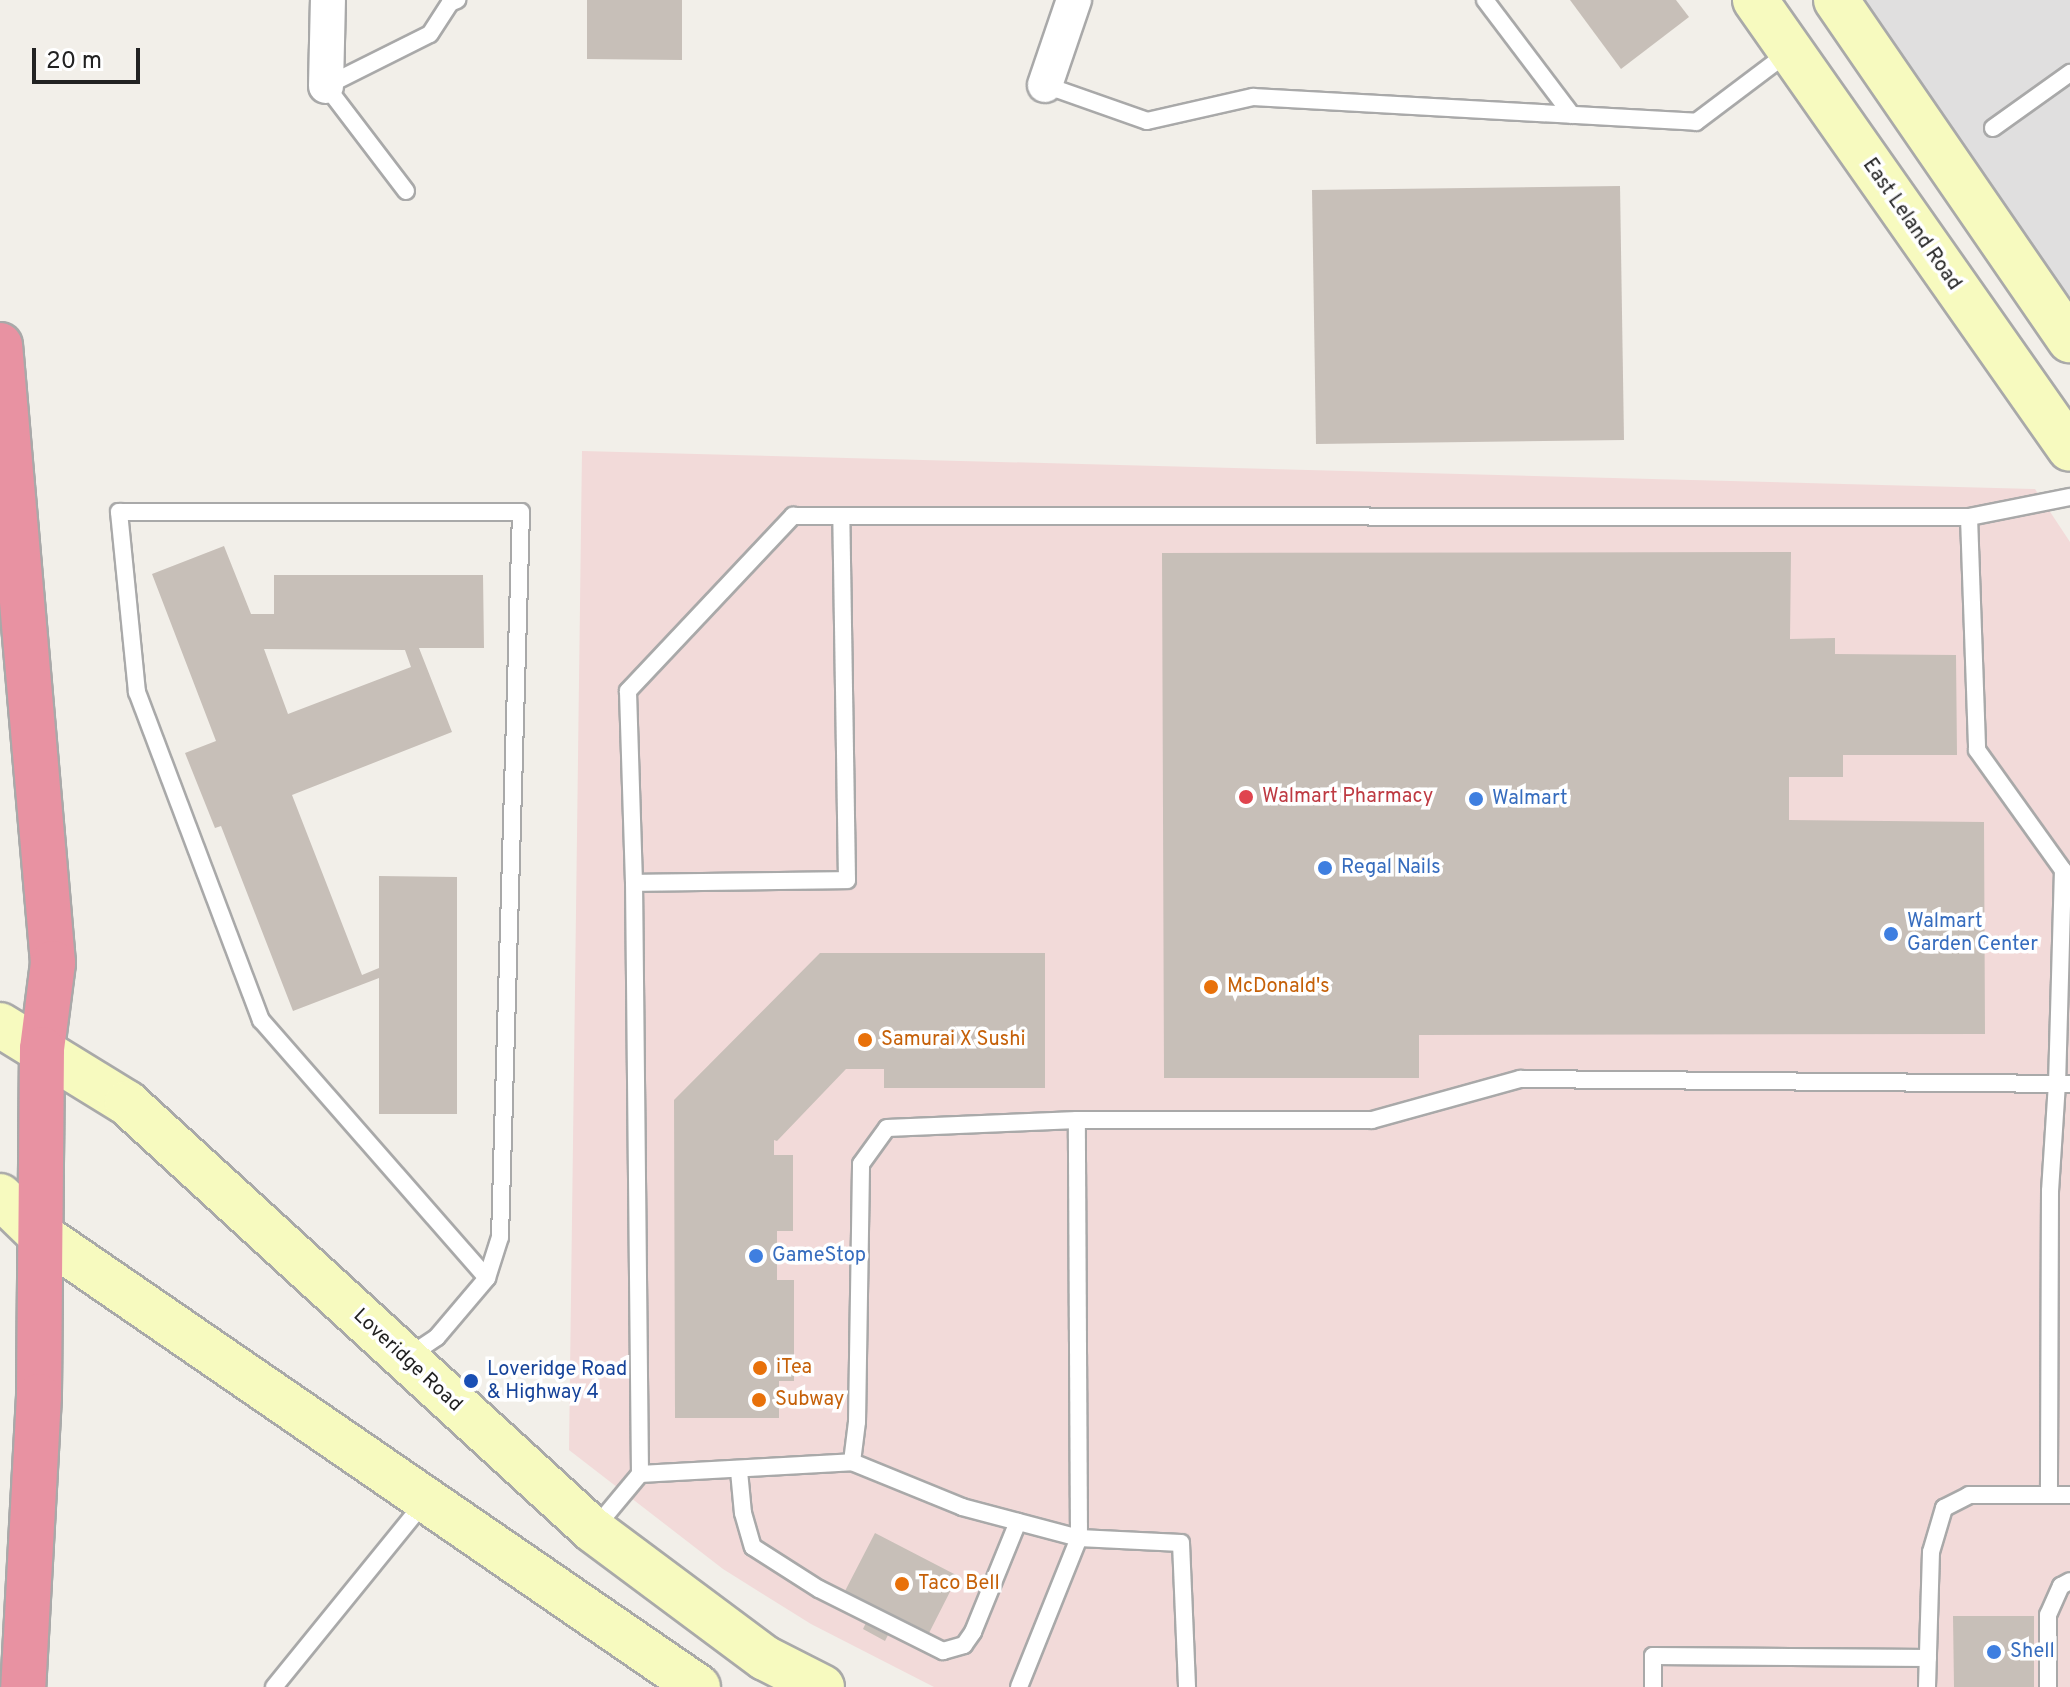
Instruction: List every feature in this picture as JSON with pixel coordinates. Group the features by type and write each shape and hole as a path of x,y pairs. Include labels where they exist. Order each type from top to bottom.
{"highway":[{"path":"0,345 53,963 42,1049 38,1233 39,1396 23,1687"}],"main road":[{"name":"East Leland Road","path":"1755,0 2070,449"},
{"path":"1836,0 2070,340"},
{"name":"Loveridge Road","path":"0,1025 127,1103 593,1530 765,1658 822,1687"},
{"path":"0,1196 38,1233 698,1687"}],"street":[{"path":"326,86 328,0"},
{"path":"1045,85 1074,0"}],"lane":[{"path":"406,191 326,86 430,34 450,3 457,0"},
{"path":"1485,0 1572,115"},
{"path":"1045,85 1147,121 1253,97 1696,122 1790,51"},
{"path":"1993,128 2070,73"},
{"path":"593,1530 640,1474 634,883 628,691 793,516 1969,517 2070,497"},
{"path":"405,1359 437,1337 487,1278 500,1237 521,512 119,512 137,692 261,1020 487,1278"},
{"path":"634,883 847,880 841,516"},
{"path":"1969,517 1977,750 2063,870 2064,1083 2050,1191 2049,1494"},
{"path":"852,1462 857,1422 861,1164 887,1128 1077,1120 1372,1120 1520,1079 2064,1083"},
{"path":"1019,1687 1079,1538 1077,1120"},
{"path":"640,1474 739,1471 852,1462 962,1507 1079,1538 1181,1543 1187,1687"},
{"path":"739,1471 745,1525 753,1547 819,1589 935,1649 950,1651 968,1640 1018,1522"},
{"path":"1927,1687 1931,1552 1944,1508 1969,1495 2070,1495"},
{"path":"274,1687 426,1500"},
{"path":"2048,1687 2048,1615 2061,1586 2070,1581"},
{"path":"1653,1687 1653,1656 1928,1658"}],"shaded area":[{"path":"1836,0 2070,0 2070,340"},
{"path":"582,451 2035,489 2070,542 2070,1687 934,1687 811,1624 723,1569 569,1450"}],"building":[{"path":"587,0 682,0 682,60 587,59"},
{"path":"1570,0 1676,0 1689,17 1621,69"},
{"path":"1620,186 1624,440 1316,444 1312,190"},
{"path":"224,546 251,614 274,614 274,575 483,575 484,648 419,648 452,732 292,795 362,975 379,968 379,876 457,877 457,1114 379,1114 379,978 293,1011 221,826 215,828 185,753 216,741 152,574","holes":["264,649 405,650 411,667 288,714"]},
{"name":"Walmart","path":"1791,552 1790,639 1835,638 1835,654 1956,655 1957,755 1843,755 1843,777 1789,777 1789,820 1984,822 1985,1034 1419,1035 1419,1078 1164,1078 1162,553"},
{"path":"820,953 1045,953 1045,1088 884,1088 884,1069 846,1069 777,1141 774,1140 774,1155 793,1155 793,1231 777,1231 777,1280 794,1280 794,1381 779,1381 779,1418 675,1418 674,1100"},
{"name":"Taco Bell","path":"875,1533 958,1576 929,1633 897,1617 885,1641 863,1629 874,1606 845,1591"},
{"name":"Shell","path":"1953,1616 2034,1616 2034,1687 1954,1687"}],"place":[{"name":"Walmart Pharmacy","path":"1246,797"},
{"name":"Walmart","path":"1476,799"},
{"name":"Regal Nails","path":"1325,868"},
{"name":"Walmart Garden Center","path":"1891,934"},
{"name":"McDonald's","path":"1211,987"},
{"name":"Samurai X Sushi","path":"865,1040"},
{"name":"GameStop","path":"756,1256"},
{"name":"iTea","path":"760,1368"},
{"name":"Loveridge Road & Highway 4","path":"471,1381"},
{"name":"Subway","path":"759,1400"},
{"name":"Taco Bell","path":"902,1584"},
{"name":"Shell","path":"1994,1652"}]}
